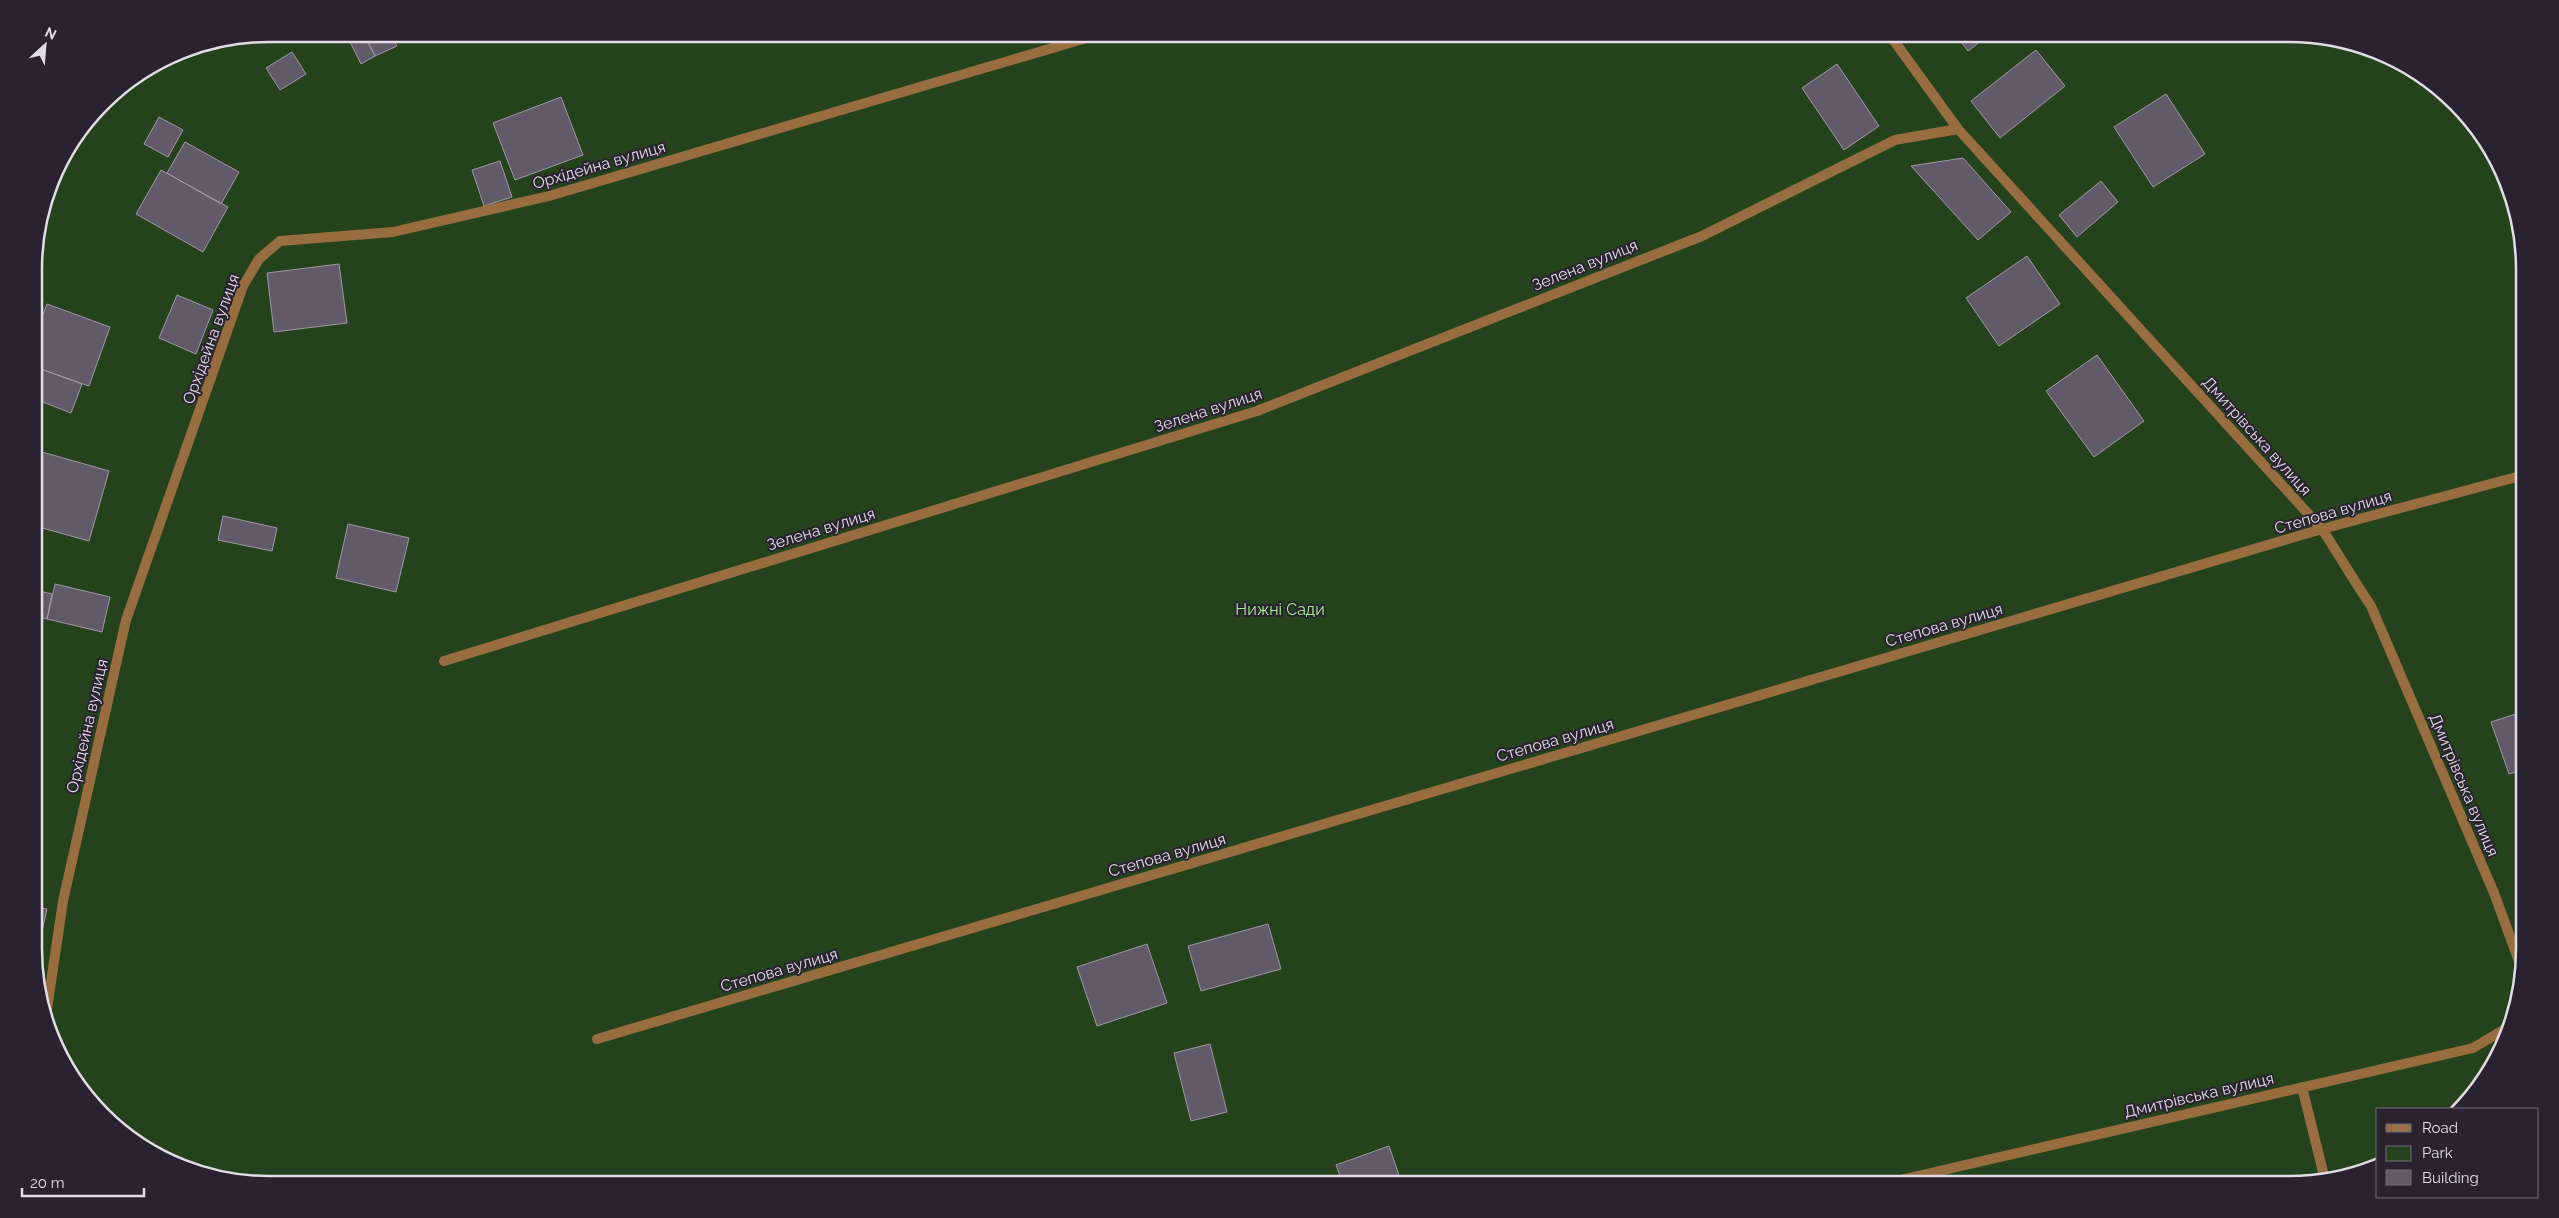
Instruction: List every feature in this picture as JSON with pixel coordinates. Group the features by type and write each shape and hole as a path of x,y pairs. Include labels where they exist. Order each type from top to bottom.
{"street":[{"name":"Орхідейна вулиця","path":"48,1000 63,901 126,620 225,343 243,286 259,259 280,241 393,232 549,196 1073,42"},
{"name":"Дмитрівська вулиця","path":"1895,42 1958,129 2322,530 2345,569 2371,606 2494,893 2516,953"},
{"name":"Зелена вулиця","path":"444,661 1257,411 1702,236 1895,140 1958,129"},
{"name":"Степова вулиця","path":"597,1039 2322,530 2516,476"},
{"name":"Дмитрівська вулиця","path":"1918,1176 2473,1048 2501,1032"},
{"path":"2302,1087 2323,1173"}],"green space":[{"name":"Нижні Сади","path":"269,42 2290,42 2319,44 2349,50 2377,60 2403,73 2428,89 2470,131 2486,156 2499,182 2509,210 2515,240 2516,964 2509,1008 2499,1036 2486,1062 2470,1087 2451,1108 2376,1108 2376,1158 2349,1168 2319,1174 2290,1176 269,1176 240,1174 210,1168 182,1158 156,1145 131,1129 89,1087 73,1062 60,1036 50,1008 44,978 42,949 42,269 44,240 50,210 66,169 89,131 131,89 156,73 182,60 210,50 240,44"}],"building":[{"path":"350,42 368,42 375,56 361,64"},
{"path":"368,42 395,42 397,46 375,56"},
{"path":"1961,42 1980,42 1968,51"},
{"path":"2036,50 2065,86 2000,138 1971,101"},
{"path":"292,52 306,74 280,90 266,68"},
{"path":"1837,64 1879,126 1844,150 1802,88"},
{"path":"2166,94 2205,154 2153,187 2114,127"},
{"path":"561,97 583,155 515,180 493,123"},
{"path":"159,117 183,130 168,157 144,144"},
{"path":"185,142 239,172 221,204 167,173"},
{"path":"1963,158 2011,212 1978,240 1911,166"},
{"path":"500,161 512,197 484,206 472,170"},
{"path":"161,170 228,207 203,252 136,214"},
{"path":"2101,181 2118,202 2077,237 2059,215"},
{"path":"2027,256 2060,304 1999,346 1966,298"},
{"path":"339,264 347,323 274,332 267,273"},
{"path":"177,295 213,310 196,354 159,338"},
{"path":"47,304 110,327 89,386 42,369 42,317"},
{"path":"2097,355 2144,421 2094,457 2046,391"},
{"path":"42,369 82,384 71,413 42,402"},
{"path":"42,452 109,471 89,541 42,528"},
{"path":"223,516 277,528 272,551 218,540"},
{"path":"348,524 409,538 396,592 336,578"},
{"path":"55,584 110,597 102,632 47,619"},
{"path":"42,592 52,594 47,619 42,618"},
{"path":"2516,714 2516,772 2509,774 2491,722"},
{"path":"42,908 47,909 42,931"},
{"path":"1268,924 1281,969 1201,991 1188,946"},
{"path":"1147,944 1167,1003 1097,1026 1077,967"},
{"path":"1210,1044 1227,1112 1191,1121 1174,1053"},
{"path":"1389,1146 1399,1176 1340,1176 1336,1165"}]}
